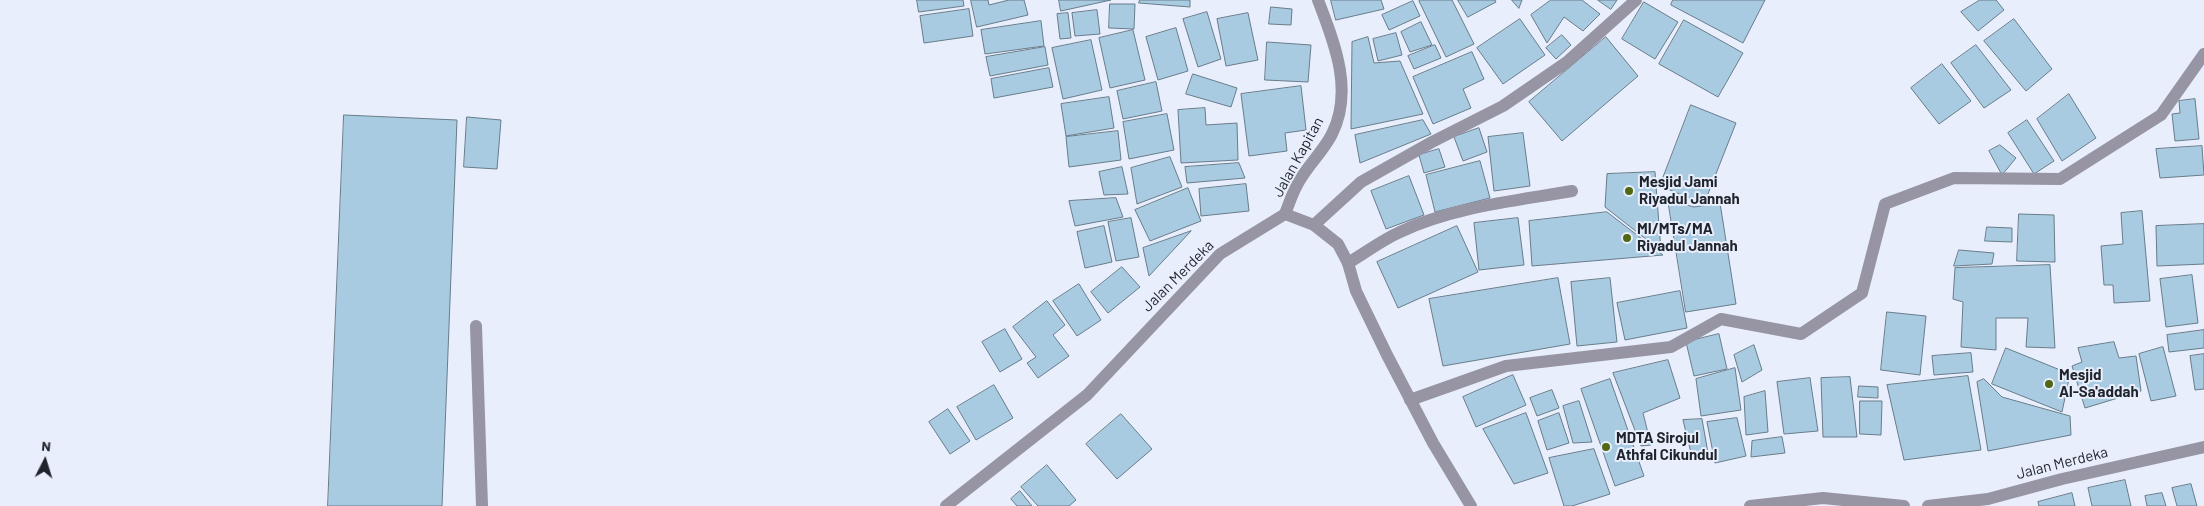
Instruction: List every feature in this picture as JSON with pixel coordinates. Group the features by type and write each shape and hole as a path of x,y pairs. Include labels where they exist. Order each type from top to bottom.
{"street":[{"name":"Jalan Kapitan","path":"1285,214 1297,185 1332,134 1340,110 1342,78 1332,36 1318,0"},
{"path":"1314,225 1361,182 1432,142 1503,106 1567,62 1636,0"},
{"path":"1410,400 1506,366 1671,347 1721,319 1800,334 1862,293 1885,204 1954,178 2060,179 2161,115 2204,54"},
{"path":"1348,263 1399,232 1421,223 1455,213 1572,191"},
{"path":"1285,214 1314,225 1338,244 1348,263 1356,291 1410,400 1471,506"},
{"name":"Jalan Merdeka","path":"946,506 1087,395 1220,254 1285,214"},
{"path":"476,326 482,506"},
{"name":"Jalan Merdeka","path":"1928,506 1988,499 2062,479 2204,447"},
{"path":"1750,506 1823,498 1904,506"}],"building":[{"path":"917,0 963,0 964,6 919,12"},
{"path":"971,0 988,0 989,5 1009,0 1024,0 1028,15 977,27"},
{"path":"1059,0 1111,0 1061,11"},
{"path":"1140,0 1190,0 1190,7 1139,3"},
{"path":"1331,0 1381,0 1384,9 1336,20"},
{"path":"1452,0 1474,44 1446,57 1419,1"},
{"path":"1458,0 1495,0 1496,2 1468,17"},
{"path":"1512,0 1522,0 1519,8"},
{"path":"1551,0 1582,0 1600,14 1583,31 1564,17 1547,43 1531,15"},
{"path":"1598,0 1617,0 1611,9"},
{"path":"1673,0 1765,0 1743,43 1671,5"},
{"path":"1980,0 1996,0 2004,10 1978,31 1961,12"},
{"path":"1413,1 1420,16 1389,30 1382,15"},
{"path":"1644,2 1678,22 1655,59 1622,39"},
{"path":"1110,4 1135,4 1134,29 1109,28"},
{"path":"1271,7 1292,9 1291,25 1269,24"},
{"path":"969,9 973,36 924,43 920,16"},
{"path":"1097,10 1100,34 1075,36 1072,13"},
{"path":"1207,12 1221,59 1198,67 1183,19"},
{"path":"1068,13 1071,38 1060,39 1057,14"},
{"path":"1248,13 1258,60 1226,66 1217,19"},
{"path":"1520,19 1545,55 1503,84 1477,48"},
{"path":"2014,19 2052,69 2026,91 1984,41"},
{"path":"1684,20 1743,53 1718,97 1659,64"},
{"path":"1041,21 1044,46 985,54 981,30"},
{"path":"1421,22 1432,45 1410,52 1401,32"},
{"path":"1176,28 1188,71 1158,80 1146,37"},
{"path":"1133,30 1145,80 1110,88 1099,38"},
{"path":"1396,33 1402,55 1378,61 1373,39"},
{"path":"1562,35 1571,45 1556,59 1546,48"},
{"path":"1368,37 1374,63 1400,61 1423,114 1351,129 1352,42"},
{"path":"1606,37 1638,76 1562,141 1529,102"},
{"path":"1091,40 1102,90 1063,99 1052,48"},
{"path":"1267,42 1311,45 1308,82 1265,80"},
{"path":"1435,45 1441,58 1414,69 1408,56"},
{"path":"1976,45 2011,90 1984,108 1951,63"},
{"path":"1045,47 1048,65 990,76 986,57"},
{"path":"1472,52 1484,79 1463,89 1471,108 1433,124 1413,77"},
{"path":"1942,64 1971,101 1939,124 1911,88"},
{"path":"1049,68 1053,87 994,98 991,79"},
{"path":"1193,74 1237,88 1231,107 1186,94"},
{"path":"1156,82 1162,111 1123,119 1117,91"},
{"path":"1301,86 1306,130 1285,133 1287,151 1249,156 1241,94"},
{"path":"2069,94 2096,138 2062,161 2037,119"},
{"path":"1109,97 1114,128 1066,136 1061,104"},
{"path":"2195,99 2199,139 2175,141 2172,114 2180,113 2179,101"},
{"path":"1691,105 1736,123 1704,204 1660,186"},
{"path":"1205,108 1206,125 1237,123 1238,160 1181,163 1178,110"},
{"path":"1167,114 1174,150 1129,159 1123,122"},
{"path":"344,115 457,120 442,506 328,506"},
{"path":"467,117 501,120 497,169 464,167"},
{"path":"1423,120 1431,134 1360,163 1355,135"},
{"path":"2027,120 2054,161 2034,174 2008,133"},
{"path":"1479,128 1487,152 1463,161 1454,137"},
{"path":"1118,131 1121,160 1069,167 1066,137"},
{"path":"1523,133 1530,186 1494,191 1488,137"},
{"path":"2000,145 2016,158 2002,175 1989,151"},
{"path":"2202,146 2204,175 2160,178 2156,149"},
{"path":"1439,149 1445,167 1424,173 1419,155"},
{"path":"1170,157 1182,187 1137,204 1131,168"},
{"path":"1480,161 1490,198 1435,212 1426,175"},
{"path":"1239,163 1245,178 1187,183 1185,167"},
{"path":"1122,167 1128,194 1104,195 1099,172"},
{"path":"1655,172 1661,251 1605,207 1607,174"},
{"path":"1409,176 1424,215 1386,229 1371,191"},
{"path":"1246,184 1249,211 1201,216 1199,189"},
{"path":"1188,188 1201,221 1150,241 1135,210"},
{"path":"1116,198 1123,217 1075,226 1069,201"},
{"path":"1668,200 1694,207 1720,203 1736,304 1686,312"},
{"path":"2142,211 2150,301 2114,303 2113,285 2104,285 2101,246 2123,244 2121,213"},
{"path":"1607,212 1663,255 1532,266 1529,221"},
{"path":"2019,214 2054,215 2055,262 2017,261"},
{"path":"1131,218 1139,257 1116,261 1108,222"},
{"path":"1518,218 1524,265 1479,270 1474,223"},
{"path":"2204,224 2204,264 2157,266 2156,226"},
{"path":"1104,226 1112,262 1085,268 1077,232"},
{"path":"1457,226 1478,272 1398,308 1377,262"},
{"path":"1987,227 2012,228 2012,242 1985,241"},
{"path":"1191,231 1149,276 1143,248"},
{"path":"1959,250 1994,253 1992,264 1954,266"},
{"path":"2050,265 2055,348 2026,347 2028,318 1996,318 1996,350 1961,347 1963,302 1953,299 1955,268"},
{"path":"1122,267 1140,287 1108,313 1091,292"},
{"path":"2192,275 2198,323 2166,327 2160,279"},
{"path":"1558,278 1570,344 1443,366 1429,299"},
{"path":"1610,278 1617,342 1577,346 1571,282"},
{"path":"1079,284 1101,320 1077,336 1053,301"},
{"path":"1680,291 1687,328 1625,340 1617,303"},
{"path":"1047,301 1065,325 1053,335 1069,356 1038,378 1027,363 1036,357 1013,327"},
{"path":"1887,312 1926,316 1920,375 1881,370"},
{"path":"1005,329 1022,359 1000,372 982,342"},
{"path":"2204,330 2204,348 2169,352 2167,335"},
{"path":"1719,334 1727,369 1694,376 1686,342"},
{"path":"2114,342 2119,358 2136,356 2141,391 2085,408 2072,366 2082,362 2078,348"},
{"path":"1754,345 1762,370 1742,382 1734,355"},
{"path":"2163,347 2176,396 2151,401 2139,354"},
{"path":"2006,348 2070,374 2062,412 1992,384"},
{"path":"1971,353 1973,372 1934,375 1932,356"},
{"path":"2204,354 2204,389 2195,390 2190,356"},
{"path":"1668,360 1680,398 1643,413 1651,445 1641,446 1613,373"},
{"path":"1735,368 1741,410 1701,416 1696,379"},
{"path":"1513,375 1526,405 1476,427 1463,397"},
{"path":"1968,376 1981,450 1904,460 1887,385"},
{"path":"1850,377 1857,437 1823,437 1821,378"},
{"path":"1810,378 1818,431 1784,434 1777,382"},
{"path":"1610,379 1644,476 1615,486 1581,389"},
{"path":"1984,379 2002,397 2070,416 2071,435 1988,451 1977,382"},
{"path":"994,385 1013,418 976,440 957,407"},
{"path":"1859,386 1878,387 1878,398 1858,397"},
{"path":"1552,390 1559,408 1537,416 1530,398"},
{"path":"1765,391 1768,432 1746,435 1744,397"},
{"path":"1579,401 1592,442 1573,443 1563,406"},
{"path":"1860,401 1882,401 1881,435 1860,434"},
{"path":"948,409 970,441 950,454 929,422"},
{"path":"1526,413 1548,473 1514,484 1483,429"},
{"path":"1559,413 1569,443 1547,450 1538,421"},
{"path":"1121,414 1152,449 1117,479 1086,444"},
{"path":"1737,418 1746,456 1715,463 1707,422"},
{"path":"1702,419 1708,453 1691,453 1683,420"},
{"path":"1782,437 1785,453 1751,457 1752,441"},
{"path":"1594,449 1610,494 1572,506 1564,506 1549,458"},
{"path":"1047,465 1076,500 1069,506 1038,506 1021,487"},
{"path":"2125,480 2131,506 2092,506 2088,488"},
{"path":"2191,484 2197,506 2177,506 2172,488"},
{"path":"1020,491 1032,506 1017,506 1011,499"},
{"path":"2072,493 2075,506 2039,506 2038,502"},
{"path":"2162,493 2166,506 2147,506 2145,496"}],"place":[{"name":"Mesjid Jami Riyadul Jannah","path":"1629,191"},
{"name":"MI/MTs/MA Riyadul Jannah","path":"1627,238"},
{"name":"Mesjid Al-Sa'addah","path":"2049,384"},
{"name":"MDTA Sirojul Athfal Cikundul","path":"1606,447"}]}
